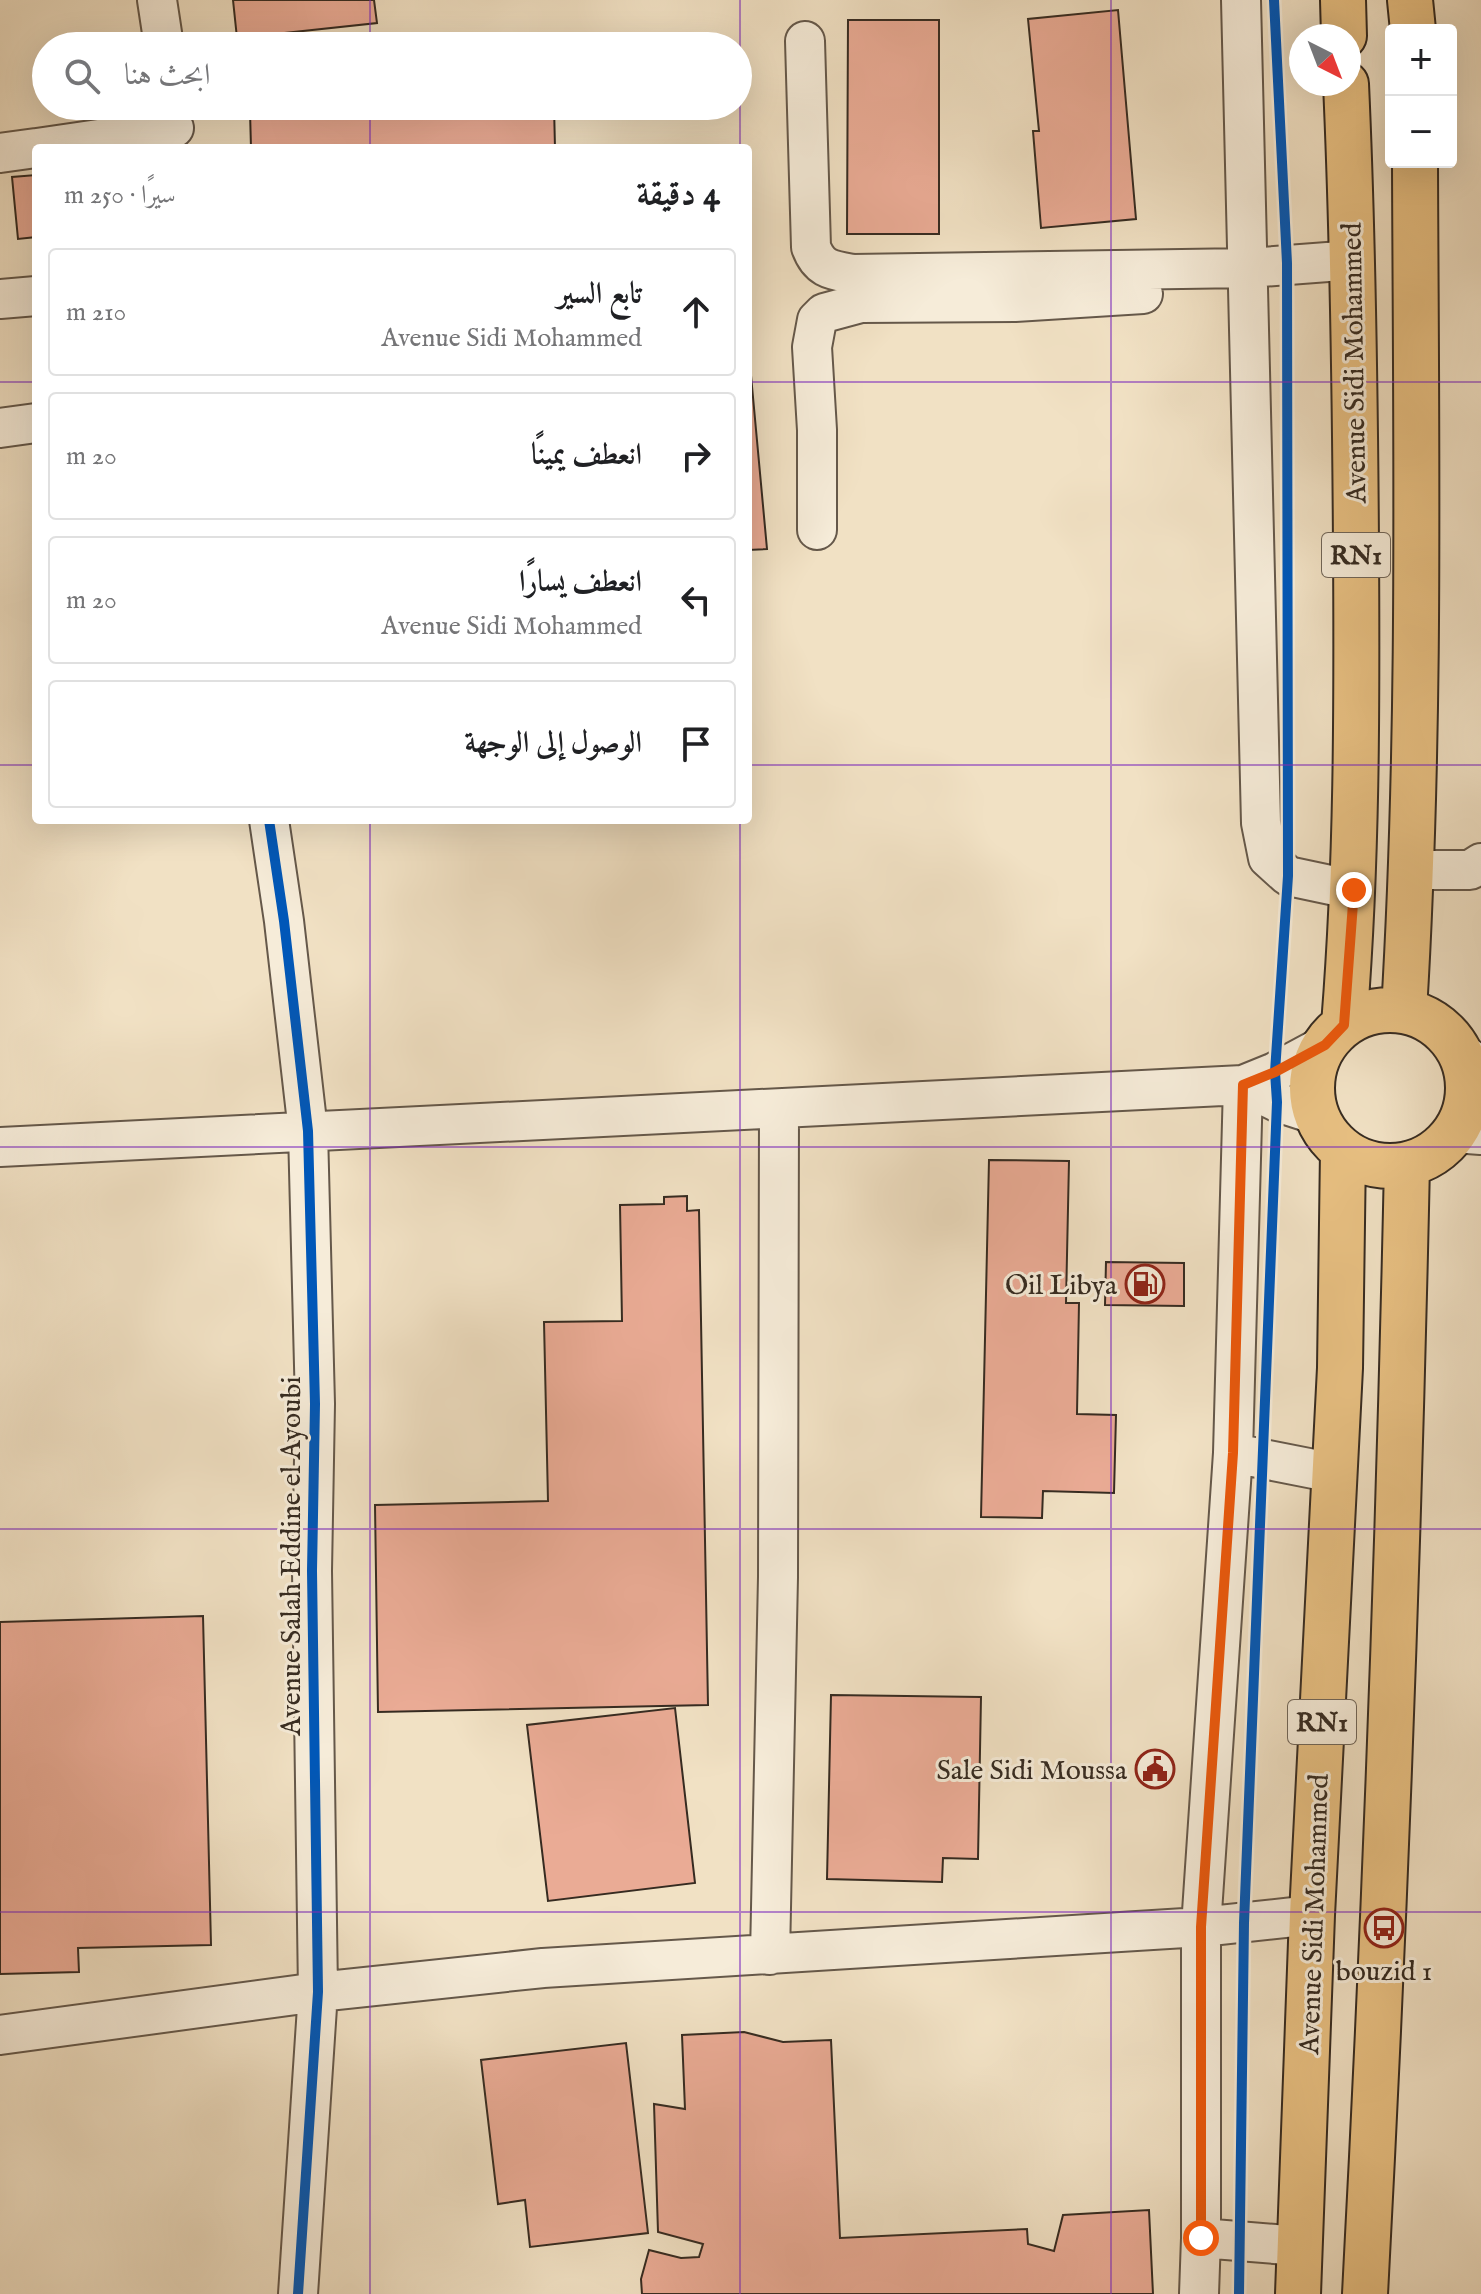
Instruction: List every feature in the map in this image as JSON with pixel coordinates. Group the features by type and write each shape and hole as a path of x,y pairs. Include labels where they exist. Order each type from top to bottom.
{"main road":[{"path":"1343,0 1344,24"},
{"path":"1410,0 1412,24"},
{"name":"Avenue Sidi Mohammed","path":"1334,1035 1354,890 1357,707 1354,260 1347,96"},
{"name":"RN1","path":"1404,1011 1410,916 1417,579 1415,168"},
{"path":"1334,1035 1360,1016 1377,1011 1404,1011 1436,1024 1470,1059 1465,1066 1468,1134 1425,1158 1407,1164 1373,1164 1343,1151"},
{"name":"RN1","path":"1334,1035 1312,1079 1312,1097 1317,1115 1330,1139 1343,1151"},
{"name":"Avenue Sidi Mohammed","path":"1298,2294 1312,1915 1340,1368 1343,1151"},
{"name":"RN1","path":"1365,2294 1398,1566 1407,1164"}],"street":[{"path":"157,0 162,32"},
{"path":"1241,0 1239,268 1261,823 1265,852 1288,876 1354,890"},
{"path":"805,41 811,247 819,264 827,269 853,274 1239,268 1354,260"},
{"path":"62,144 174,127"},
{"path":"0,153 32,149"},
{"path":"817,530 817,430 812,347 817,320 824,313 861,303 1015,302 1201,291 1239,268"},
{"path":"0,299 32,296"},
{"path":"0,428 32,424"},
{"name":"Avenue Salah Eddine el Ayoubi","path":"270,824 308,1131 315,1404 312,1571 318,1992 298,2294"},
{"path":"1409,870 1470,870 1481,863"},
{"path":"0,1147 1243,1085 1275,1072 1334,1035"},
{"path":"1243,1085 1277,1102 1317,1115"},
{"path":"1199,2294 1201,1927 1233,1453 1243,1085"},
{"path":"770,1955 778,1577 779,1110"},
{"path":"1233,1453 1334,1473"},
{"path":"0,2035 318,1992 543,1968 1201,1927 1312,1915"},
{"path":"1201,2238 1300,2246"}],"building":[{"path":"233,0 374,0 377,23 293,32 236,32"},
{"path":"1118,10 1136,219 1041,228 1033,131 1039,131 1028,19"},
{"path":"848,20 939,20 939,234 847,234"},
{"path":"250,120 554,120 555,144 251,144"},
{"path":"32,175 32,237 18,239 12,177"},
{"path":"752,386 767,549 752,550"},
{"path":"989,1160 1069,1161 1066,1303 1079,1303 1077,1414 1116,1415 1114,1493 1043,1491 1042,1518 981,1517"},
{"path":"687,1196 687,1211 699,1210 708,1705 378,1712 375,1505 548,1501 544,1322 622,1321 620,1205 664,1204 664,1197"},
{"name":"Oil Libya","path":"1106,1262 1184,1263 1184,1306 1105,1305"},
{"path":"203,1616 211,1945 78,1948 79,1972 0,1974 0,1622"},
{"path":"831,1695 981,1697 978,1859 943,1858 942,1882 827,1879"},
{"path":"675,1708 695,1883 548,1901 527,1725"},
{"path":"744,2032 783,2042 831,2040 840,2238 1027,2229 1028,2244 1054,2251 1063,2215 1149,2210 1153,2294 642,2294 641,2279 649,2250 681,2258 699,2257 703,2244 658,2232 654,2104 685,2109 682,2035"},
{"path":"626,2043 648,2233 530,2247 525,2200 498,2204 481,2060"}],"cycle path":[{"path":"1239,2294 1244,1923 1277,1102 1275,1072 1288,876 1287,263 1274,0"},
{"path":"270,824 308,1131 315,1404 312,1571 318,1992 298,2294"}],"place":[{"name":"Oil Libya","path":"1145,1284"},
{"name":"Sale Sidi Moussa","path":"1155,1769"},
{"name":"bouzid 1","path":"1384,1928"}],"route":[{"path":"1201,2238 1201,1927 1233,1453 1243,1085 1325,1045 1344,1025 1354,890"}]}
